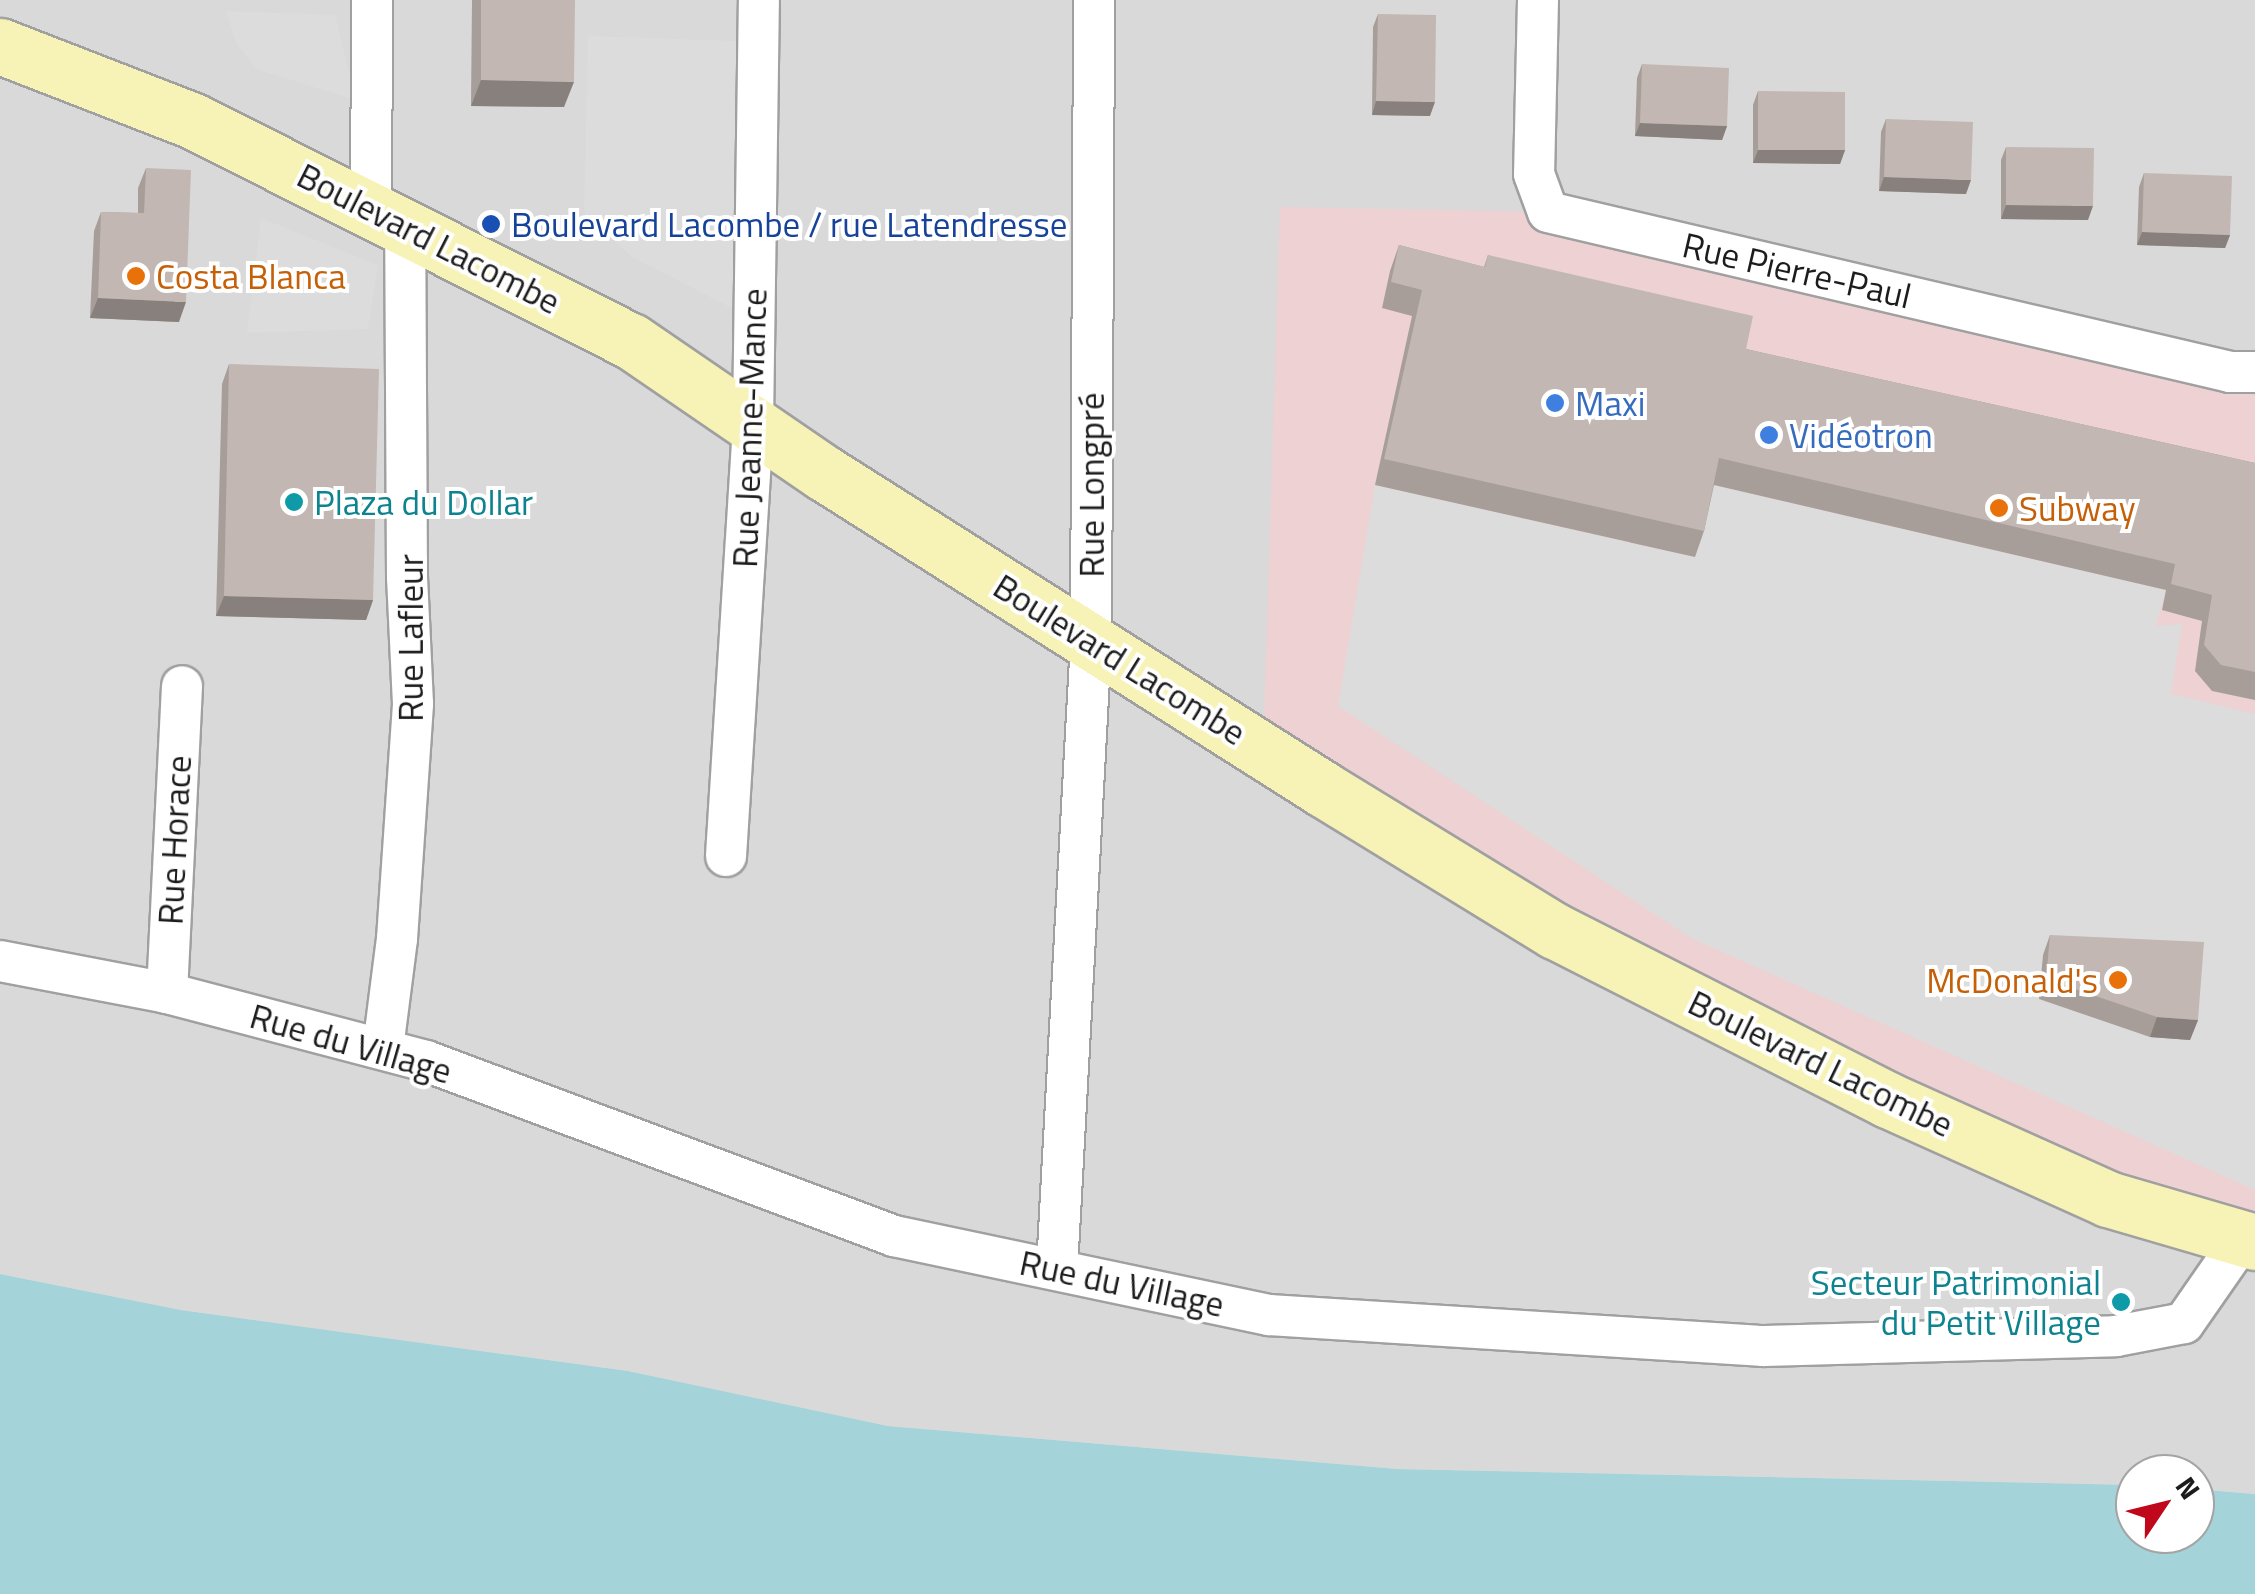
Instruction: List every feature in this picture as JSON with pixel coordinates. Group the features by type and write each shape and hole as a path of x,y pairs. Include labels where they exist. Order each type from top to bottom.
{"main road":[{"name":"Boulevard Lacombe","path":"0,46 194,121 631,341 1091,641 1555,931 1927,1118 2108,1199 2249,1240"}],"street":[{"name":"Rue Lafleur","path":"372,0 388,217 413,704 398,939 383,1048"},
{"name":"Rue Jeanne-Mance","path":"726,856 752,423 759,0"},
{"name":"Rue Longpré","path":"1057,1268 1091,641 1094,0"},
{"name":"Rue Pierre-Paul","path":"1538,0 1534,174 1548,212 2230,372 2255,372"},
{"name":"Rue Horace","path":"167,994 182,686"},
{"name":"Rue du Village","path":"0,961 167,994 383,1048 894,1236 1269,1315 1764,1346 2116,1336 2184,1323 2249,1240"}],"shaded area":[{"path":"0,0 2255,0 2255,1494 2215,1491 2215,1454 2115,1454 2115,1485 1398,1469 888,1426 628,1371 181,1310 0,1274"},
{"path":"226,11 335,15 356,100 256,69 236,43"},
{"path":"588,36 736,41 738,311 632,257 584,212"},
{"path":"1280,207 1548,212 2255,372 2255,1242 1555,931 1264,721"},
{"path":"261,218 378,265 368,329 247,333"},
{"path":"1709,484 2166,590 2156,626 2182,624 2171,694 2255,714 2255,1190 1691,938 1338,706 1375,485 1694,557"}],"water":[{"path":"0,1274 181,1310 628,1371 888,1426 1398,1469 2115,1485 2115,1554 2215,1554 2215,1491 2255,1494 2255,1594 0,1594"}],"building":[{"path":"481,0 575,0 574,82 481,80"},
{"path":"1378,14 1436,15 1435,102 1376,101"},
{"path":"1642,64 1729,68 1727,126 1640,123"},
{"path":"1758,91 1845,92 1845,150 1758,150"},
{"path":"1886,119 1973,122 1971,180 1884,177"},
{"path":"2006,147 2094,148 2093,206 2006,205"},
{"name":"Costa Blanca","path":"146,168 191,170 186,302 98,298 101,212 144,213"},
{"path":"2144,173 2232,176 2230,235 2142,232"},
{"path":"1399,245 1485,267 1488,255 1753,316 1746,349 2255,463 2255,672 2221,665 2204,645 2212,595 2171,584 2175,564 1719,458 1704,531 1384,459 1422,290 1391,282"},
{"name":"Plaza du Dollar","path":"229,364 379,369 373,600 224,596"},
{"name":"McDonald's","path":"2050,935 2204,942 2198,1020 2157,1017 2046,979"}],"place":[{"name":"Boulevard Lacombe / rue Latendresse","path":"491,224"},
{"name":"Costa Blanca","path":"136,276"},
{"name":"Maxi","path":"1555,403"},
{"name":"Vidéotron","path":"1769,435"},
{"name":"Plaza du Dollar","path":"294,502"},
{"name":"Subway","path":"1999,508"},
{"name":"McDonald's","path":"2118,980"},
{"name":"Secteur Patrimonial du Petit Village","path":"2121,1302"}]}
